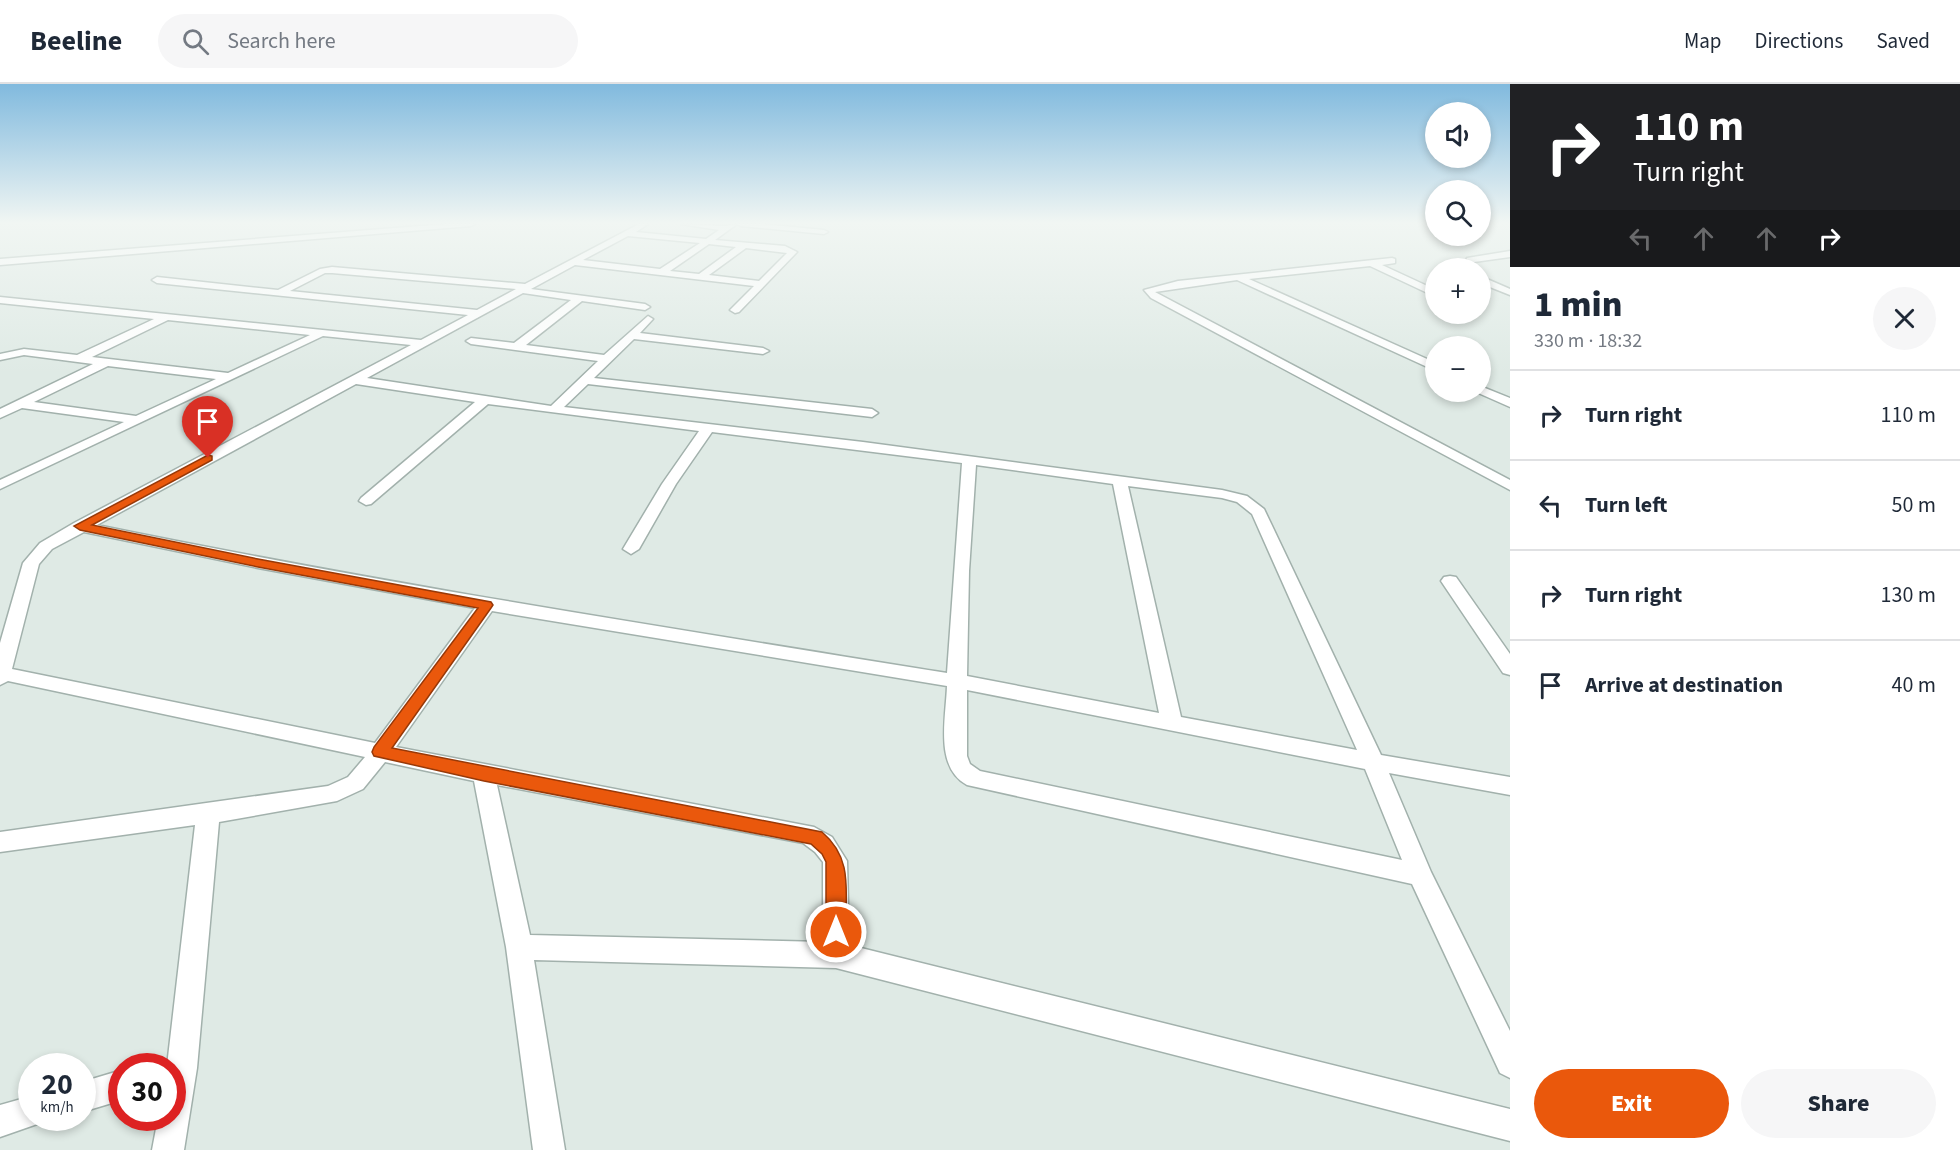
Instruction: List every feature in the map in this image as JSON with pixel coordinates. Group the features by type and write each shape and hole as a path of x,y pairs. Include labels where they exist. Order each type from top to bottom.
{"street":[{"path":"279,292 320,274"},
{"path":"370,274 524,288 645,307"},
{"path":"551,274 80,526 37,554 31,563 1,675 484,774 815,838 828,849 835,861 836,955"},
{"path":"676,274 760,284"},
{"path":"701,277 705,274"},
{"path":"735,310 771,274"},
{"path":"1280,274 1178,284 1149,290 1154,296 1510,486"},
{"path":"1392,274 1425,289"},
{"path":"1240,278 1425,363"},
{"path":"157,280 478,313"},
{"path":"1491,284 1510,292"},
{"path":"515,348 580,298"},
{"path":"0,300 422,344"},
{"path":"78,359 166,317"},
{"path":"554,410 648,320"},
{"path":"0,485 320,335"},
{"path":"631,335 763,351"},
{"path":"471,341 605,359"},
{"path":"0,357 24,352 231,377"},
{"path":"0,414 106,362"},
{"path":"356,380 554,410 969,460 1222,494 1242,499 1259,512 1372,762 1420,875 1510,1063"},
{"path":"585,380 872,413"},
{"path":"1491,394 1510,403"},
{"path":"366,501 485,400"},
{"path":"20,404 139,420"},
{"path":"632,549 669,484 708,428"},
{"path":"969,460 961,549 956,681 956,756 959,768 975,779 1420,875"},
{"path":"1120,482 1172,724"},
{"path":"80,526 258,563 487,605 956,681 1372,762 1510,786"},
{"path":"1450,581 1510,668"},
{"path":"0,609 19,605"},
{"path":"0,842 208,814 329,795 345,790 363,776 487,605"},
{"path":"484,774 519,947 549,1150"},
{"path":"179,1053 208,814"},
{"path":"519,947 836,955 1510,1125"},
{"path":"0,1121 18,1116"},
{"path":"168,1150 170,1131"}],"route":[{"path":"208,458 80,526 258,563 487,605 380,752 484,774 806,834 828,849 835,861 836,932"}]}
